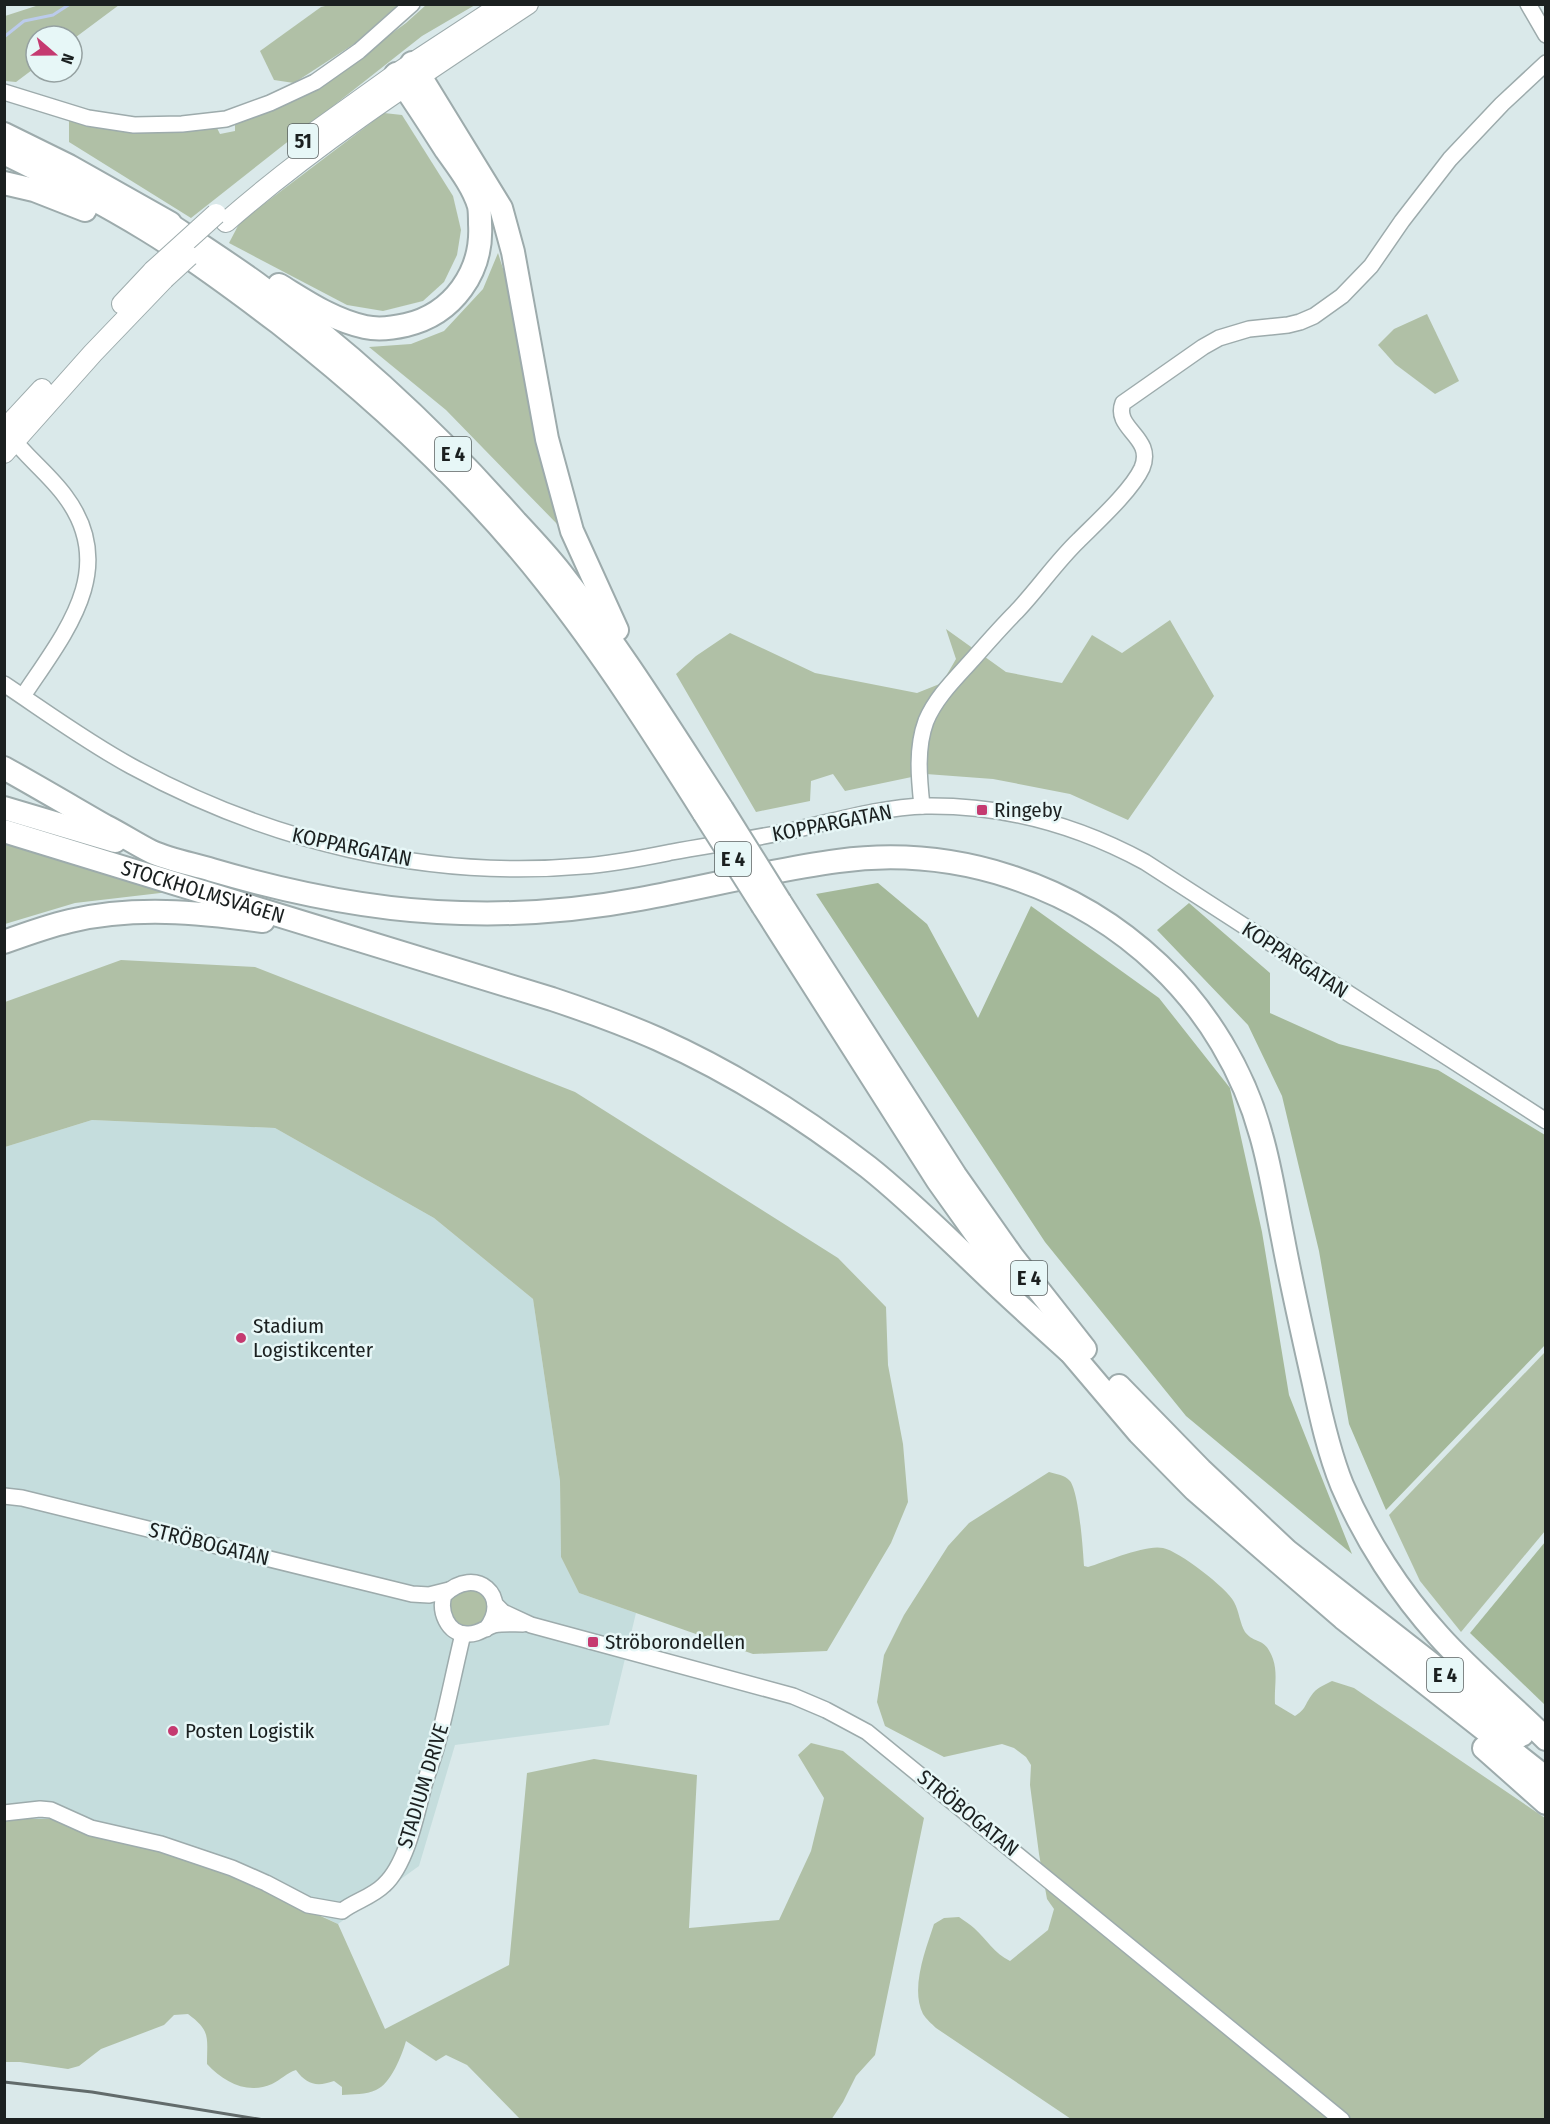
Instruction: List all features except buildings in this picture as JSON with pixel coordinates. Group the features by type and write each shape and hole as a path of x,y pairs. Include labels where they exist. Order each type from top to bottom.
{"highway":[{"path":"158,217 216,246 317,309 339,319 367,328 392,328 420,322 446,307 465,285 475,265 481,238 479,206 408,74"},
{"path":"408,74 501,208 513,252 547,439 572,531 649,696"},
{"name":"E 4","path":"4,134 69,166 158,217 256,283 346,354 414,414 483,484 560,572 649,696 713,811 938,1180 998,1265 1139,1432 1195,1490 1334,1611 1545,1778"},
{"name":"E 4","path":"4,153 62,182 142,227 233,288 336,367 404,428 471,495 545,580 713,811"},
{"path":"4,183 34,189 68,201 233,288"},
{"path":"4,768 153,853 268,886 359,904 419,911 503,914 572,909 640,899 841,861 897,858 947,861 995,872 1042,888 1087,910 1124,936 1160,966 1193,1002 1219,1039 1244,1088 1261,1134 1321,1416 1342,1485 1368,1536 1404,1592 1439,1637 1545,1739"},
{"name":"STOCKHOLMSVÄGEN","path":"4,808 153,853"},
{"name":"STOCKHOLMSVÄGEN","path":"4,831 552,999 608,1018 722,1070 768,1097 869,1168 1069,1351"},
{"name":"E 4","path":"771,904 1012,1256 1077,1340 1201,1470 1287,1551 1545,1754"},
{"path":"4,942 69,921 123,913 211,914 328,930"},
{"path":"1422,1682 1461,1727 1545,1803"}],"main road":[{"name":"51","path":"408,74 503,4"},
{"name":"51","path":"6,439 158,275 221,218 257,177 312,134 408,74 528,4"}],"street":[{"path":"4,92 88,118 134,125 226,120 315,82 359,51 412,4"},
{"path":"1528,4 1545,35"},
{"path":"922,806 919,759 922,732 937,700 1126,490 1141,470 1144,449 1140,439 1122,418 1120,411 1123,403 1219,338 1235,332 1300,322 1314,316 1342,296 1371,266 1456,151 1545,63"},
{"path":"6,439 65,496 78,516 85,537 88,558 83,596 73,618 23,696"},
{"name":"KOPPARGATAN","path":"4,684 115,757 218,808 287,834 333,846 425,862 498,868 594,865 922,806 999,811 1042,819 1113,845 1145,862 1545,1121"},
{"name":"STRÖBOGATAN","path":"4,1496 22,1498 412,1594 429,1595 449,1590"},
{"path":"476,1582 486,1587 495,1604 492,1622 486,1629 468,1635 451,1627 442,1611 444,1595 457,1584 476,1582"},
{"name":"STRÖBOGATAN","path":"412,1594 442,1611"},
{"name":"STRÖBOGATAN","path":"495,1604 503,1612 531,1625 793,1696 826,1710 867,1732 1342,2120"},
{"name":"STRÖBOGATAN","path":"486,1629 504,1623 531,1625"},
{"name":"STADIUM DRIVE","path":"4,1813 51,1810 91,1828 161,1844 232,1868 308,1905 342,1911 354,1901 372,1895 385,1885 396,1871 416,1819 437,1746 463,1634"}],"shaded area":[{"path":"92,1120 275,1128 434,1218 533,1299 560,1481 561,1557 579,1593 636,1613 609,1725 455,1745 419,1866 338,1924 308,1909 5,1818 5,1147"}],"green space":[{"path":"39,5 119,5 84,31 84,24 24,24 24,76 16,82 5,81 5,16"},
{"path":"398,5 354,44 294,83 274,80 260,51 321,7"},
{"path":"426,5 475,5 422,36 191,218 69,142 69,121 174,133 215,124 220,134 235,131 235,119 294,101 342,70 406,23"},
{"path":"384,113 402,115 453,196 461,230 457,255 444,282 423,301 383,311 347,305 229,243 240,222"},
{"path":"498,253 507,281 529,399 558,525 446,410 369,347 411,344 444,331 483,289"},
{"path":"1427,314 1459,381 1435,394 1395,364 1378,345 1394,329"},
{"path":"1170,620 1214,696 1128,820 1070,794 993,779 926,774 845,791 833,774 811,781 810,801 756,812 676,674 696,656 730,633 815,673 917,693 942,683 956,659 946,629 1006,672 1062,683 1092,635 1122,653"},
{"path":"5,844 169,892 75,903 5,924"},
{"path":"878,883 927,924 978,1018 1031,906 1159,998 1230,1088 1262,1232 1289,1395 1352,1554 1186,1416 1045,1242 816,894"},
{"path":"1189,903 1270,973 1270,1013 1339,1044 1438,1070 1545,1135 1545,1345 1386,1510 1349,1424 1319,1251 1282,1096 1248,1025 1157,930"},
{"path":"121,960 255,967 575,1092 838,1258 886,1307 888,1365 903,1444 908,1502 891,1543 827,1651 753,1654 579,1593 561,1557 560,1481 533,1299 434,1218 275,1128 92,1120 5,1147 5,1002"},
{"path":"1545,1352 1545,1531 1461,1632 1420,1581 1389,1515"},
{"path":"1049,1472 1066,1477 1073,1487 1080,1522 1084,1566 1088,1567 1146,1549 1163,1548 1191,1563 1230,1596 1245,1632 1267,1647 1273,1659 1275,1704 1295,1716 1303,1709 1315,1691 1332,1681 1354,1688 1545,1818 1545,2119 1071,2119 936,2028 924,2016 919,2004 919,1981 934,1924 944,1918 959,1917 974,1928 999,1954 1010,1961 1048,1930 1054,1909 1047,1899 1030,1785 1031,1765 1026,1757 1014,1748 1002,1744 944,1757 885,1726 877,1702 884,1655 904,1615 948,1546 969,1523"},
{"path":"1545,1542 1545,1705 1470,1633"},
{"path":"474,1588 486,1597 488,1613 478,1626 463,1628 450,1618 448,1602 452,1595"},
{"path":"811,1743 843,1751 924,1818 875,2055 856,2076 831,2120 520,2119 467,2065 446,2055 436,2061 406,2041 391,2076 381,2087 372,2092 342,2095 342,2087 334,2081 322,2084 308,2082 296,2070 263,2087 245,2087 228,2081 207,2064 206,2035 201,2025 188,2014 174,2015 164,2025 101,2049 79,2066 68,2069 5,2062 4,1819 53,1819 128,1838 255,1886 338,1924 385,2029 509,1965 527,1773 594,1759 697,1775 689,1928 779,1920 811,1851 824,1798 798,1755"}],"waterway":[{"path":"4,37 24,21 53,15 70,4"}],"railway":[{"path":"4,2082 92,2092 264,2120"}],"place":[{"name":"Ringeby","path":"982,810"},
{"name":"Stadium Logistikcenter","path":"241,1338"},
{"name":"Ströborondellen","path":"593,1642"},
{"name":"Posten Logistik","path":"173,1731"}]}
